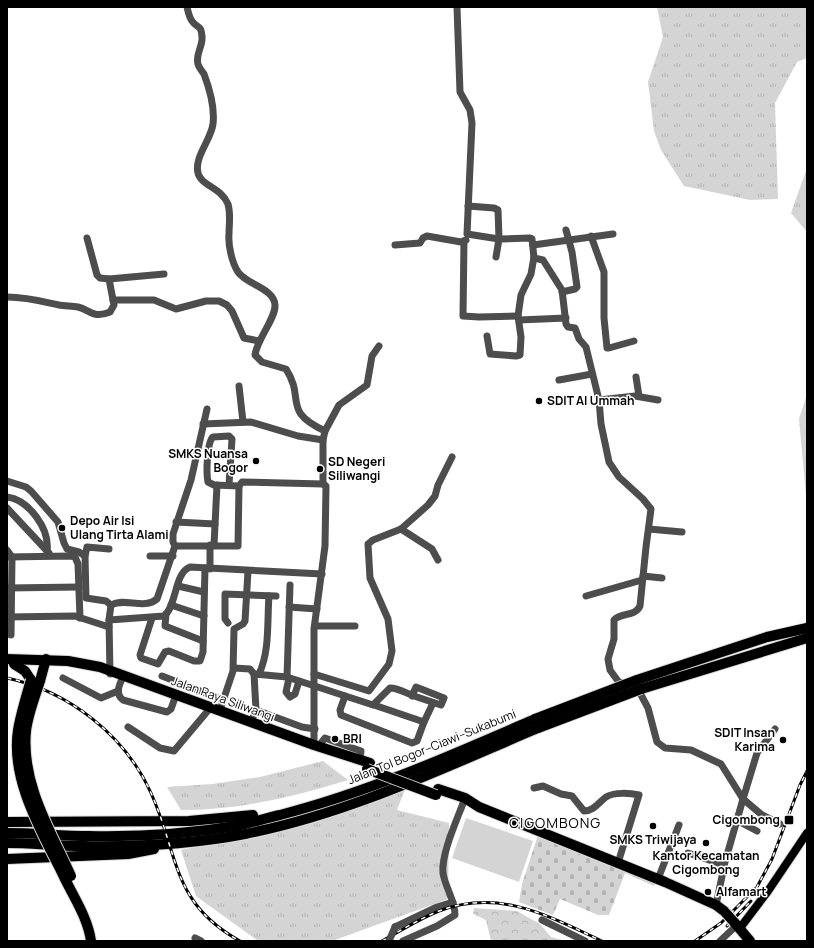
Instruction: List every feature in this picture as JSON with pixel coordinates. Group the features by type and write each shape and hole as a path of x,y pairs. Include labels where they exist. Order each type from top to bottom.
{"highway":[{"name":"Jalan Tol Bogor–Ciawi–Sukabumi","path":"7,833 88,836 181,832 238,826 309,808 410,772 639,684 767,637 807,628"},
{"name":"Jalan Tol Bogor–Ciawi–Sukabumi","path":"639,684 807,638"},
{"name":"Jalan Raya Siliwangi","path":"9,662 39,669 84,663 251,722 480,807 658,879 720,908"},
{"path":"9,662 25,671 39,669"},
{"name":"Jalan Raya Siliwangi","path":"39,669 58,665 115,674"},
{"path":"39,669 18,732 20,770 26,795 40,829 83,915 91,941"},
{"path":"39,669 26,730 28,773 34,794 88,913 98,941"},
{"name":"Jalan Tol Bogor–Ciawi–Sukabumi","path":"7,843 82,846 183,842 244,834 287,825 369,799 537,724"},
{"path":"7,822 189,821 240,818 296,806 309,808"},
{"path":"7,859 128,854 169,847 183,842"},
{"path":"720,908 750,941"}],"main road":[{"path":"737,925 768,891 807,833"}],"street":[{"path":"187,7 193,23 201,29 202,41 197,60 210,88 213,117 211,134 198,162 197,171 202,180 220,192 227,204 230,217 229,239 237,271 245,279 266,292 275,303 275,311 259,341 256,357 262,362 286,370 292,383 297,411 311,424 325,431"},
{"path":"457,7 460,92 468,107 472,123 467,234 464,241 463,316 566,318"},
{"path":"468,206 494,208 498,210 499,239 496,257"},
{"path":"562,292 577,287 570,241 566,230"},
{"path":"467,234 499,239 530,238 533,245 534,257 531,274 521,292 519,318 521,337 519,356 490,354 487,336"},
{"path":"533,245 613,234"},
{"path":"395,245 420,243 424,237 428,236 464,241"},
{"path":"591,236 604,272 604,318 607,348 634,340"},
{"path":"87,238 98,277 109,279 164,274"},
{"path":"534,257 544,260 562,292 567,326 575,328 579,339 585,345 599,400 601,424 609,462 618,477 650,507 652,514 642,578 639,609 614,620 614,639 608,659 611,672 618,681 640,693 648,708 657,742 665,748 691,750 721,764 743,799 762,815 780,824"},
{"path":"7,297 42,300 59,305 78,307 87,313 97,315 110,312 114,305 109,279"},
{"path":"113,300 154,300 176,308 206,301 219,301 232,311 244,338 259,341"},
{"path":"322,484 323,440 325,431 339,405 368,385 372,356 378,346"},
{"path":"560,380 592,374"},
{"path":"636,377 638,396"},
{"path":"239,386 243,422"},
{"path":"599,400 638,396 658,400"},
{"path":"111,605 119,602 153,602 157,599 176,546 172,537 191,480 207,409"},
{"path":"203,424 243,422 260,424 298,436 323,440"},
{"path":"229,485 232,441 230,437 213,437 210,442 207,477 210,483 217,485 239,486"},
{"path":"314,674 369,691 386,668 392,652 389,622 370,578 368,546 371,541 401,529 413,520 432,500 452,457"},
{"path":"7,481 26,487 31,491 58,522 67,549 79,552 85,556"},
{"path":"176,546 238,546 239,486 243,482 322,484 326,486 325,546 315,626 315,729 318,747"},
{"path":"152,618 140,655 141,658 158,664 165,652 169,651 199,662 202,657 204,592 215,524 217,485"},
{"path":"7,497 22,502 41,525 47,537 49,554"},
{"path":"7,508 49,554"},
{"path":"176,522 215,524"},
{"path":"401,529 432,549 438,560"},
{"path":"649,529 682,532"},
{"path":"109,549 87,547 85,556 86,598 106,601 111,605"},
{"path":"7,550 10,557 9,588 12,635"},
{"path":"10,557 49,554 71,556 77,560"},
{"path":"77,560 85,556"},
{"path":"150,556 173,556"},
{"path":"77,560 80,618"},
{"path":"203,641 165,626 166,614 184,570 192,567 322,574"},
{"path":"128,727 160,748 174,751 224,700 234,668 234,631 236,626 245,622 248,571"},
{"path":"586,596 642,578 662,578"},
{"path":"290,585 288,677 286,692 290,697 295,694 299,681"},
{"path":"178,586 204,592"},
{"path":"9,588 79,587"},
{"path":"228,623 225,619 224,595 272,596 265,654 256,674 256,710 251,722"},
{"path":"111,605 109,627 115,674 120,698 165,712 171,709 176,695"},
{"path":"170,605 204,616"},
{"path":"290,607 317,609"},
{"path":"109,620 152,618 161,617 166,614"},
{"path":"10,617 80,618 109,627"},
{"path":"315,626 355,626"},
{"path":"234,668 251,670 256,674 288,677 424,722"},
{"path":"162,676 224,700"},
{"path":"63,678 101,698 118,691"},
{"path":"374,705 390,688 412,696 432,702 441,706 445,695 416,687 412,696"},
{"path":"345,696 340,710 341,716 412,743 417,742 432,702"},
{"path":"256,710 302,727 315,729"},
{"path":"720,908 724,865 757,753 775,729"},
{"path":"318,747 325,738 361,751 366,764"},
{"path":"534,788 543,786 561,794 572,796 584,811 594,808 608,796 616,794 639,795 618,863"},
{"path":"403,941 455,916 453,902 444,878 443,868 455,824 464,802"},
{"path":"738,821 757,831"},
{"path":"658,879 679,826"},
{"path":"688,853 724,865"},
{"path":"389,941 395,927 436,907 453,902"},
{"path":"542,920 585,941"},
{"path":"720,941 737,925"}],"green space":[{"path":"657,7 807,7 807,58 797,62 775,103 778,199 750,200 684,186 661,150 654,131 648,82 663,37"},
{"path":"807,168 807,232 791,213"},
{"path":"807,394 807,507 799,419"},
{"path":"323,761 348,780 307,792 245,805 224,808 181,810 167,787 212,784 260,777"},
{"path":"406,787 397,810 449,823 448,899 332,941 258,941 196,896 181,850 238,839"},
{"path":"466,818 533,841 519,882 452,858"},
{"path":"539,832 627,868 609,915 598,915 560,899 553,915 519,902 522,884"},
{"path":"627,868 657,881 654,886 625,873"},
{"path":"474,908 517,911 540,924 551,937 566,941 491,941 486,920 473,914"}],"railway":[{"path":"7,678 30,684 52,693 73,705 92,719 126,752 140,772 151,793 180,876 189,894 201,911 218,926 240,941"},
{"path":"695,941 721,923 757,887 772,859 800,785 807,771"},
{"path":"727,926 751,901"},
{"path":"382,941 417,921 439,911 461,905 483,902 503,904 543,914 602,941"}],"place":[{"name":"SDIT Al Ummah","path":"539,401"},
{"name":"SMKS Nuansa Bogor","path":"256,461"},
{"name":"SD Negeri Siliwangi","path":"320,469"},
{"name":"Depo Air Isi Ulang Tirta Alami","path":"62,528"},
{"name":"BRI","path":"335,739"},
{"name":"SDIT Insan Karima","path":"783,740"},
{"name":"Cigombong","path":"789,820"},
{"name":"SMKS Triwijaya","path":"653,826"},
{"name":"Kantor Kecamatan Cigombong","path":"706,843"},
{"name":"Alfamart","path":"708,892"}],"district":[{"name":"CIGOMBONG","path":"555,823"}]}
